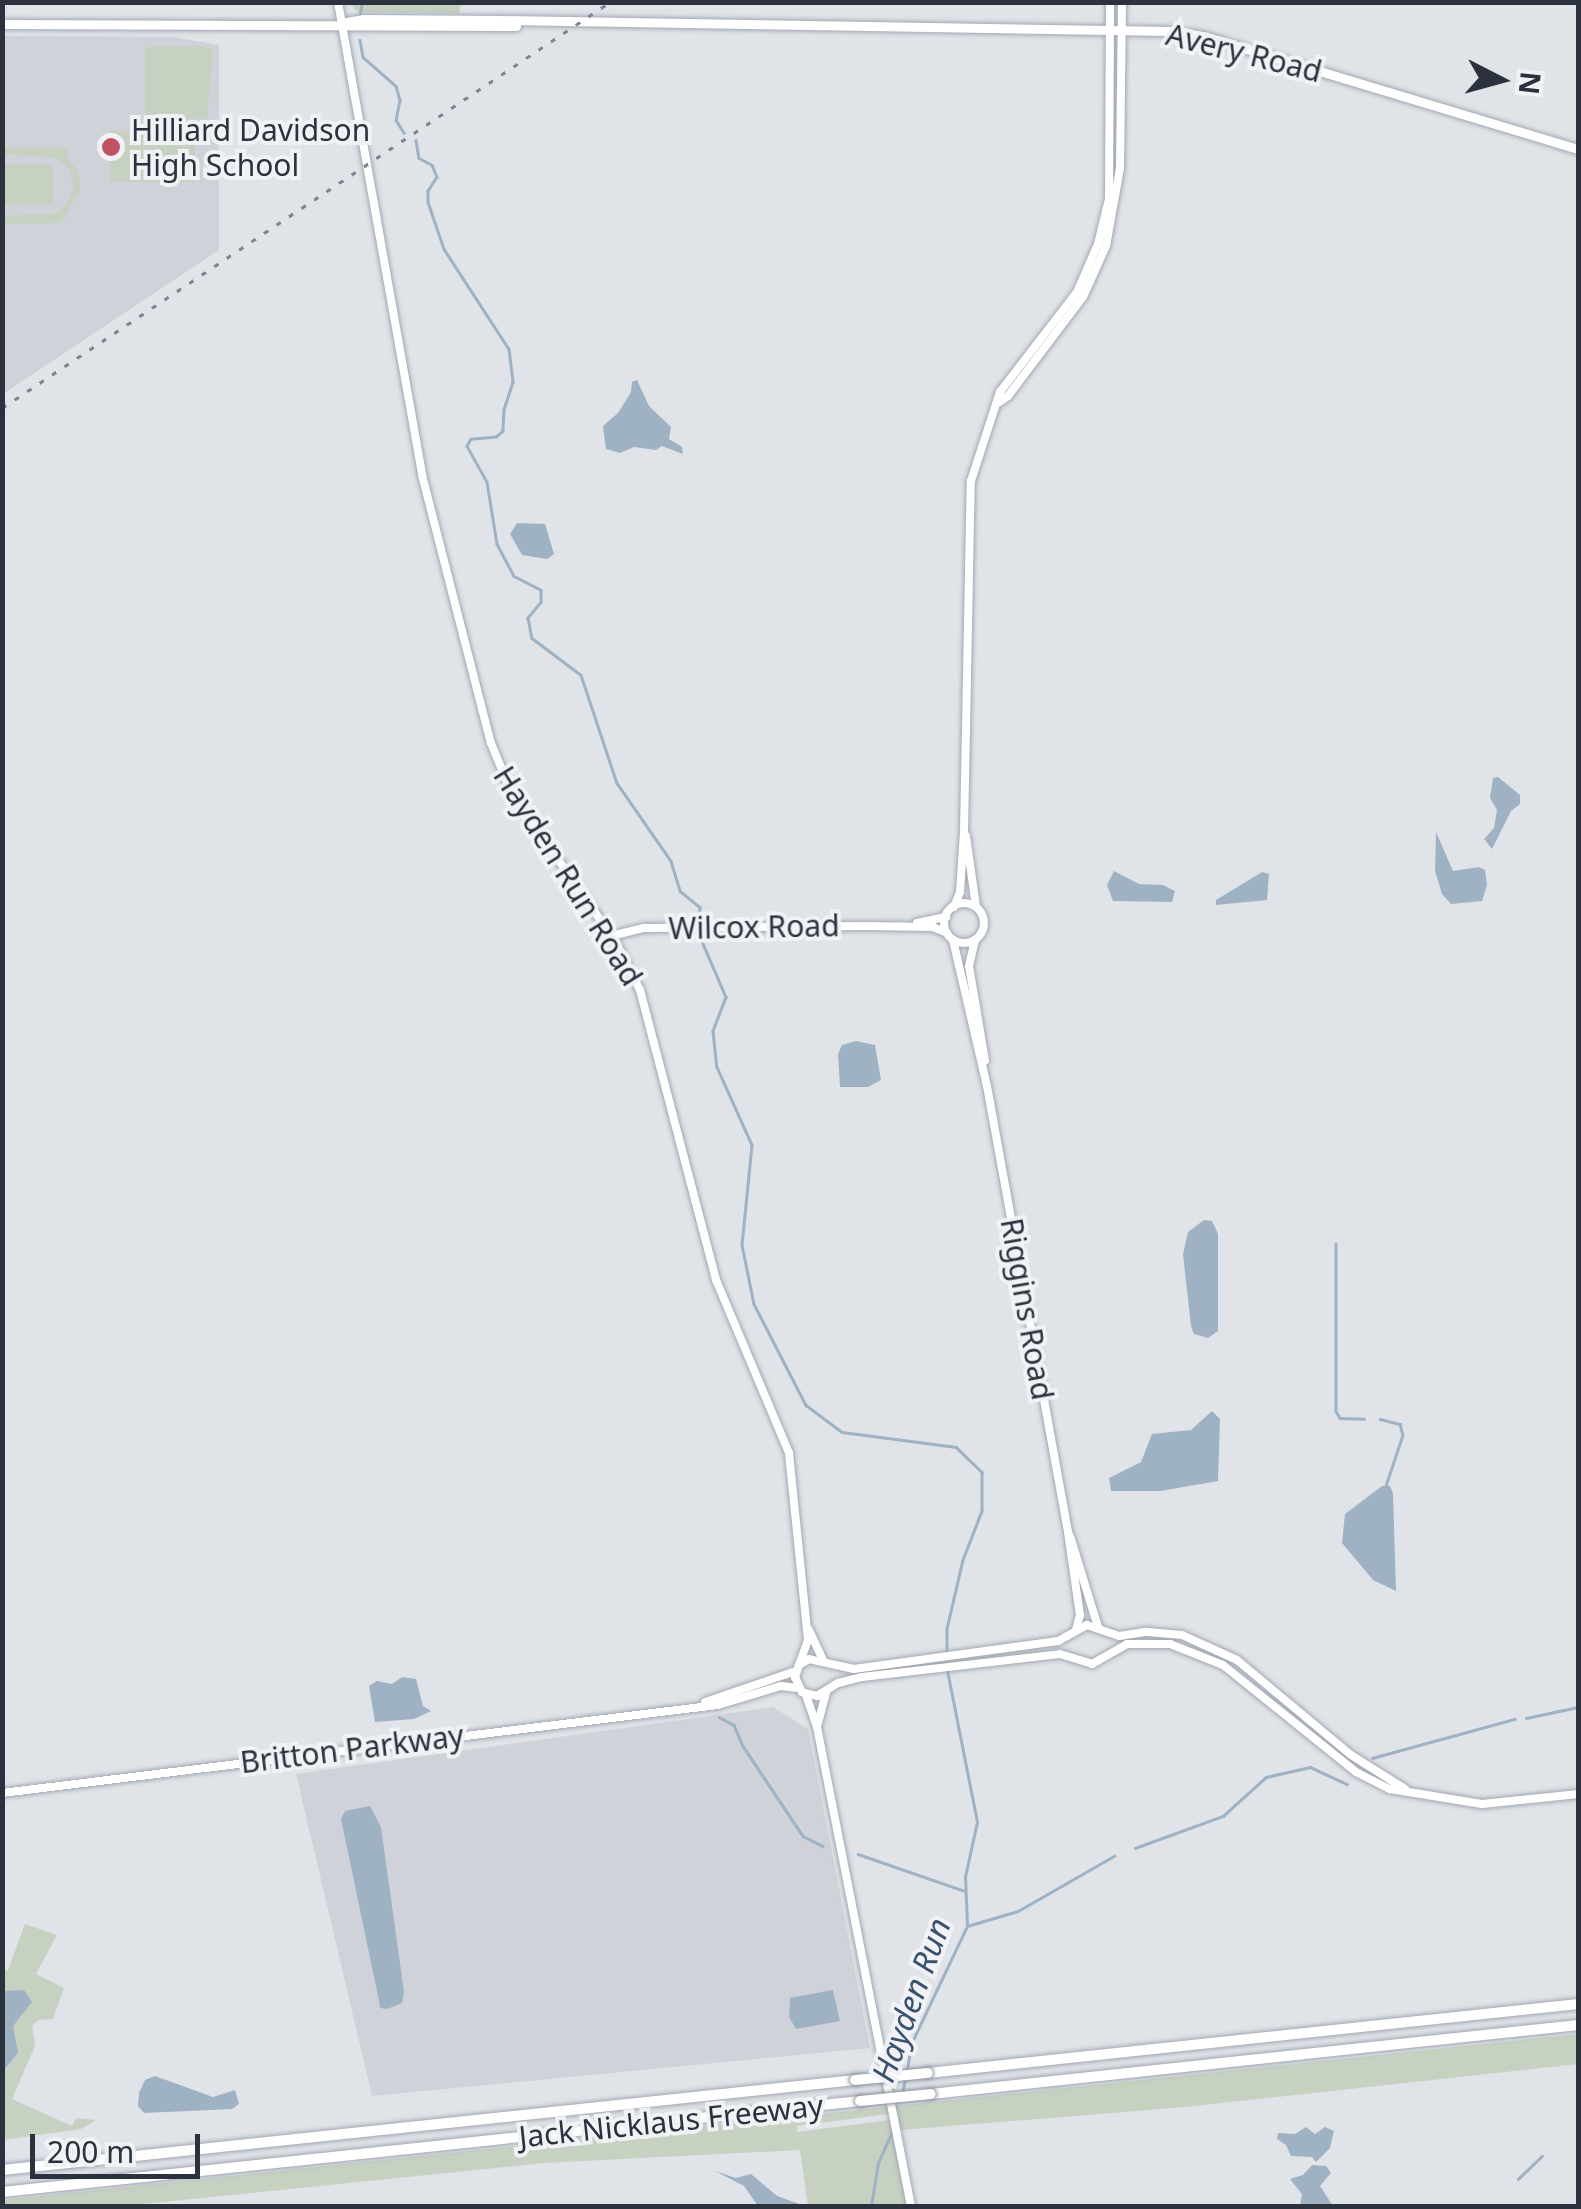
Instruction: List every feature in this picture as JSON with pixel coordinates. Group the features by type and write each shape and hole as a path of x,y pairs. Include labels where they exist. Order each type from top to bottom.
{"highway":[{"name":"Jack Nicklaus Freeway","path":"2,2170 1526,2010 1578,2001"},
{"name":"Jack Nicklaus Freeway","path":"2,2192 1578,2026"}],"main road":[{"name":"Hayden Run Road","path":"338,2 422,475 490,743 519,804 611,936 642,996 716,1280 788,1453 808,1648 798,1668"},
{"path":"964,832 976,907 984,926 975,940 950,936 946,916 960,892 964,832 968,500 975,461 998,403 1020,362 1077,292 1098,244 1109,198 1110,2"},
{"path":"998,403 1083,297 1106,246 1120,168 1122,2"},
{"name":"Avery Road","path":"2,24 341,24 363,19 1122,28 1207,37 1578,149"},
{"path":"954,907 976,907"},
{"name":"Wilcox Road","path":"898,927 946,916"},
{"name":"Wilcox Road","path":"611,936 628,930 898,927 933,927 950,936"},
{"name":"Riggins Road","path":"950,936 987,1086"},
{"name":"Riggins Road","path":"975,940 969,966 1068,1532 1080,1615 1074,1632"},
{"name":"Riggins Road","path":"1068,1532 1076,1546 1101,1629"},
{"name":"Hayden Run Road","path":"805,1620 826,1664"},
{"path":"911,2206 817,1727 806,1694 798,1688 798,1668 814,1659 854,1669 1058,1641 1087,1625 1119,1636 1166,1632 1218,1648 1246,1666 1351,1755 1405,1789 1446,1802 1482,1804 1578,1794"},
{"path":"1101,1629 1108,1641 1105,1656"},
{"path":"1074,1632 1070,1646 1075,1658"},
{"path":"806,1694 846,1680 1060,1654 1092,1664 1121,1646 1141,1642 1170,1644 1207,1656 1258,1690 1356,1772 1390,1789 1405,1789"},
{"path":"817,1727 828,1689 826,1664"},
{"name":"Britton Parkway","path":"701,1704 798,1668"},
{"name":"Britton Parkway","path":"2,1793 734,1701 781,1686 798,1688"}],"shaded area":[{"name":"Hilliard Davidson High School","path":"3,36 172,37 219,45 219,250 3,394"},
{"path":"773,1707 808,1729 870,2048 372,2096 296,1774"}],"green space":[{"path":"349,3 461,3 459,13 358,12"},
{"path":"150,46 202,46 213,50 207,119 145,119 145,50"},
{"path":"110,131 195,131 195,182 110,182"},
{"path":"3,147 69,147 66,155 79,173 80,191 61,223 3,224 3,216 57,213 70,199 74,185 68,167 57,158 3,154"},
{"path":"3,164 53,164 53,205 3,205"},
{"path":"25,1924 57,1935 36,1974 64,1988 53,2019 38,2020 32,2026 35,2046 12,2099 72,2126 76,2118 96,2120 81,2129 3,2140 2,1971 8,1970"},
{"path":"1578,2034 1578,2064 1186,2107 901,2130 896,2106"},
{"path":"887,2107 888,2114 797,2126 797,2132 890,2120 906,2206 808,2206 800,2150 544,2163 124,2206 3,2206 3,2200"}],"water":[{"path":"637,380 649,406 671,427 669,439 682,447 683,454 662,446 656,450 634,447 620,453 606,449 603,426 618,413 631,392 632,382"},
{"path":"517,523 545,524 554,554 547,559 522,555 510,534"},
{"path":"1498,777 1520,795 1520,804 1511,811 1492,849 1484,839 1494,828 1497,810 1490,798 1493,778"},
{"path":"1436,832 1453,871 1479,867 1485,870 1487,885 1482,901 1451,904 1442,894 1435,871"},
{"path":"1114,871 1139,884 1163,885 1175,891 1172,902 1113,901 1107,885"},
{"path":"1262,872 1269,874 1267,900 1216,905 1216,900"},
{"path":"856,1041 875,1045 881,1080 868,1087 840,1087 838,1054 842,1045"},
{"path":"1204,1220 1212,1221 1218,1234 1218,1331 1208,1338 1194,1334 1191,1326 1183,1254 1188,1232"},
{"path":"1212,1411 1220,1419 1218,1481 1160,1491 1111,1491 1109,1478 1141,1462 1152,1434 1191,1430"},
{"path":"1382,1486 1390,1486 1393,1493 1396,1591 1373,1580 1342,1543 1345,1514"},
{"path":"402,1677 416,1679 423,1706 431,1711 414,1719 375,1722 369,1686 377,1681 392,1684"},
{"path":"370,1806 381,1827 404,1992 402,2003 387,2009 380,2008 341,1819 345,1811"},
{"path":"24,1990 32,2002 13,2026 18,2053 3,2071 3,1991"},
{"path":"833,1990 840,2021 796,2029 789,2017 790,1998"},
{"path":"155,2076 213,2097 235,2090 239,2104 232,2109 144,2113 138,2106 139,2093 145,2080"},
{"path":"1306,2127 1315,2134 1325,2127 1334,2131 1330,2148 1316,2162 1312,2157 1291,2156 1286,2145 1277,2139 1278,2133 1295,2134"},
{"path":"1312,2165 1326,2166 1331,2173 1320,2186 1333,2206 1300,2206 1302,2194 1290,2179 1303,2175"},
{"path":"715,2171 736,2178 751,2174 777,2196 805,2206 758,2206 744,2186"}],"waterway":[{"name":"Hayden Run","path":"360,14 362,2"},
{"name":"Hayden Run","path":"360,40 363,57 396,86 400,100 396,120 404,133"},
{"name":"Hayden Run","path":"416,140 419,158 432,165 437,177 428,191 428,202 444,249 509,349 513,382 504,409 503,431 496,437 471,439 467,446 487,482 497,544 514,576 541,590 541,602 528,618 532,638 581,675 617,783 671,861 680,891 700,907 699,924"},
{"name":"Hayden Run","path":"698,932 726,997 713,1031 717,1067 752,1145 742,1245 754,1304 806,1405 842,1432 956,1447 982,1472 982,1511 963,1560 947,1629 947,1653"},
{"path":"1336,1244 1336,1411 1340,1418 1364,1419"},
{"path":"1380,1419 1400,1424 1403,1435 1386,1486"},
{"name":"Hayden Run","path":"907,2070 911,2044 967,1926 965,1877 977,1822 947,1671"},
{"path":"1526,1718 1578,1707"},
{"path":"719,1717 734,1725 743,1746 803,1836 823,1846"},
{"path":"1372,1758 1515,1719"},
{"path":"1135,1848 1223,1816 1266,1777 1310,1767 1347,1784"},
{"path":"858,1854 965,1891"},
{"path":"967,1926 1018,1911 1114,1856"},
{"name":"Hayden Run","path":"902,2095 905,2078"},
{"name":"Hayden Run","path":"871,2206 878,2163 892,2132"},
{"path":"1518,2179 1542,2156"}],"railway":[{"path":"2,408 610,2"}],"place":[{"name":"Hilliard Davidson High School","path":"111,147"}]}
